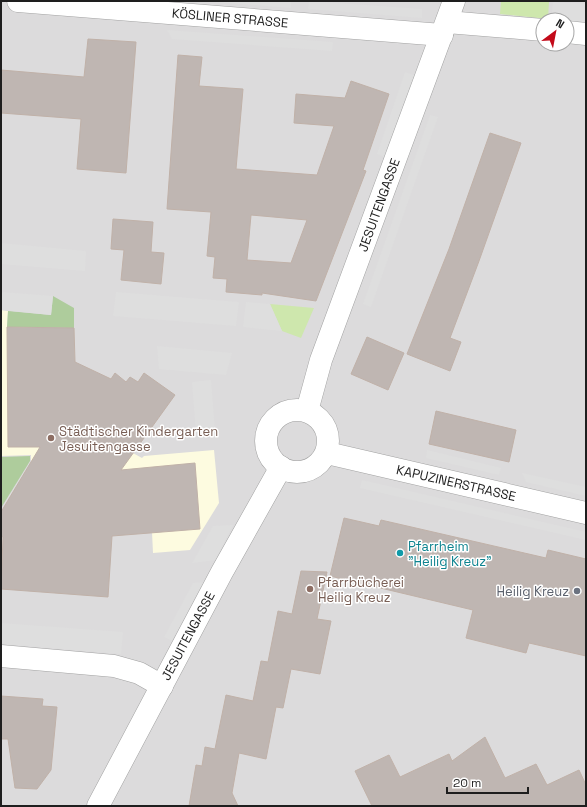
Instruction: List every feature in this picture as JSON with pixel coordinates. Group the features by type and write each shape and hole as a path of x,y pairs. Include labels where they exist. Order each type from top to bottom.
{"street":[{"name":"KÖSLINER STRASSE","path":"18,1 445,29 535,30"},
{"name":"JESUITENGASSE","path":"307,411 322,360 445,29 454,1"},
{"path":"575,33 586,34"},
{"path":"295,410 307,411 320,419 326,428 328,438 327,453 320,462 312,468 302,471 291,471 281,467 271,458 267,448 266,437 269,428 276,418 284,412 295,410"},
{"name":"KAPUZINERSTRASSE","path":"327,453 586,513"},
{"name":"JESUITENGASSE","path":"98,806 101,797 222,572 281,467"},
{"path":"1,656 114,666 139,673 162,686"}],"shaded area":[{"path":"1,1 586,1 586,806 1,806"},
{"path":"201,1 291,1 291,8"},
{"path":"309,1 422,9 422,18 308,9"},
{"path":"553,2 586,4 586,25 575,24 575,12 552,12"},
{"path":"167,30 333,42 332,51 172,39"},
{"path":"405,72 414,75 385,157 377,154"},
{"path":"430,115 438,117 371,307 363,304"},
{"path":"1,243 86,251 85,271 1,264"},
{"path":"1,292 53,296 51,315 1,310"},
{"path":"116,292 239,302 236,326 113,316"},
{"path":"246,302 270,304 282,331 243,327"},
{"name":"Städtischer Kindergarten Jesuitengasse","path":"1,310 8,311 7,327 36,327 36,330 60,331 60,328 74,328 75,382 131,452 142,458 144,456 214,450 219,503 190,550 153,553 152,532 57,472 31,461 31,455 1,456"},
{"path":"157,346 232,353 226,375 159,369"},
{"path":"211,380 215,431 196,433 192,382"},
{"path":"427,450 501,468 499,475 426,458"},
{"path":"522,473 586,487 586,496 526,482"},
{"path":"362,480 586,532 586,540 360,488"},
{"path":"233,525 216,560 192,563 213,526"},
{"path":"204,582 172,641 164,637 193,583"},
{"path":"1,623 123,632 121,654 1,644"}],"green space":[{"path":"501,1 549,2 548,12 535,12 535,18 500,14"},
{"path":"53,296 74,308 74,328 7,327 8,311 51,315"},
{"path":"270,304 314,308 301,338 282,331"},
{"path":"30,456 30,461 1,508 1,457"}],"building":[{"path":"88,39 136,42 126,173 77,169 81,119 1,113 1,70 84,77"},
{"path":"178,55 202,57 199,86 243,89 236,169 317,175 334,126 294,123 296,94 345,98 351,81 389,94 363,170 366,171 316,301 262,293 262,295 226,292 227,279 213,278 215,257 207,256 211,212 167,209","holes":["251,215 307,220 291,263 247,260"]},
{"path":"490,133 521,143 450,338 461,342 450,371 407,354 449,249"},
{"path":"113,219 153,222 151,252 164,253 161,284 121,280 124,250 111,249"},
{"path":"7,327 74,328 75,362 111,379 115,373 126,382 130,377 138,382 144,373 175,395 121,470 195,463 200,529 112,536 108,597 1,589 3,537 1,536 1,512 40,447 8,447"},
{"path":"367,337 404,353 388,390 351,374"},
{"path":"436,411 516,430 509,462 429,444"},
{"path":"344,518 379,526 381,520 546,558 548,550 586,559 586,656 529,643 526,653 466,638 473,610 330,576"},
{"path":"301,571 327,572 317,619 331,621 320,674 291,669 283,708 276,707 266,759 239,753 232,793 238,806 189,806 196,765 202,766 205,747 215,749 226,695 253,701 261,661 268,662 278,611 292,614"},
{"path":"1,696 43,699 42,706 57,707 51,770 37,789 15,788 8,739 1,739"},
{"path":"485,737 505,778 536,764 547,785 579,770 586,785 586,806 372,806 355,771 389,755 400,777 449,754 452,761"}],"place":[{"name":"Städtischer Kindergarten Jesuitengasse","path":"51,438"},
{"name":"Pfarrheim \"Heilig Kreuz\"","path":"400,553"},
{"name":"Pfarrbücherei Heilig Kreuz","path":"310,589"},
{"name":"Heilig Kreuz","path":"577,591"}]}
